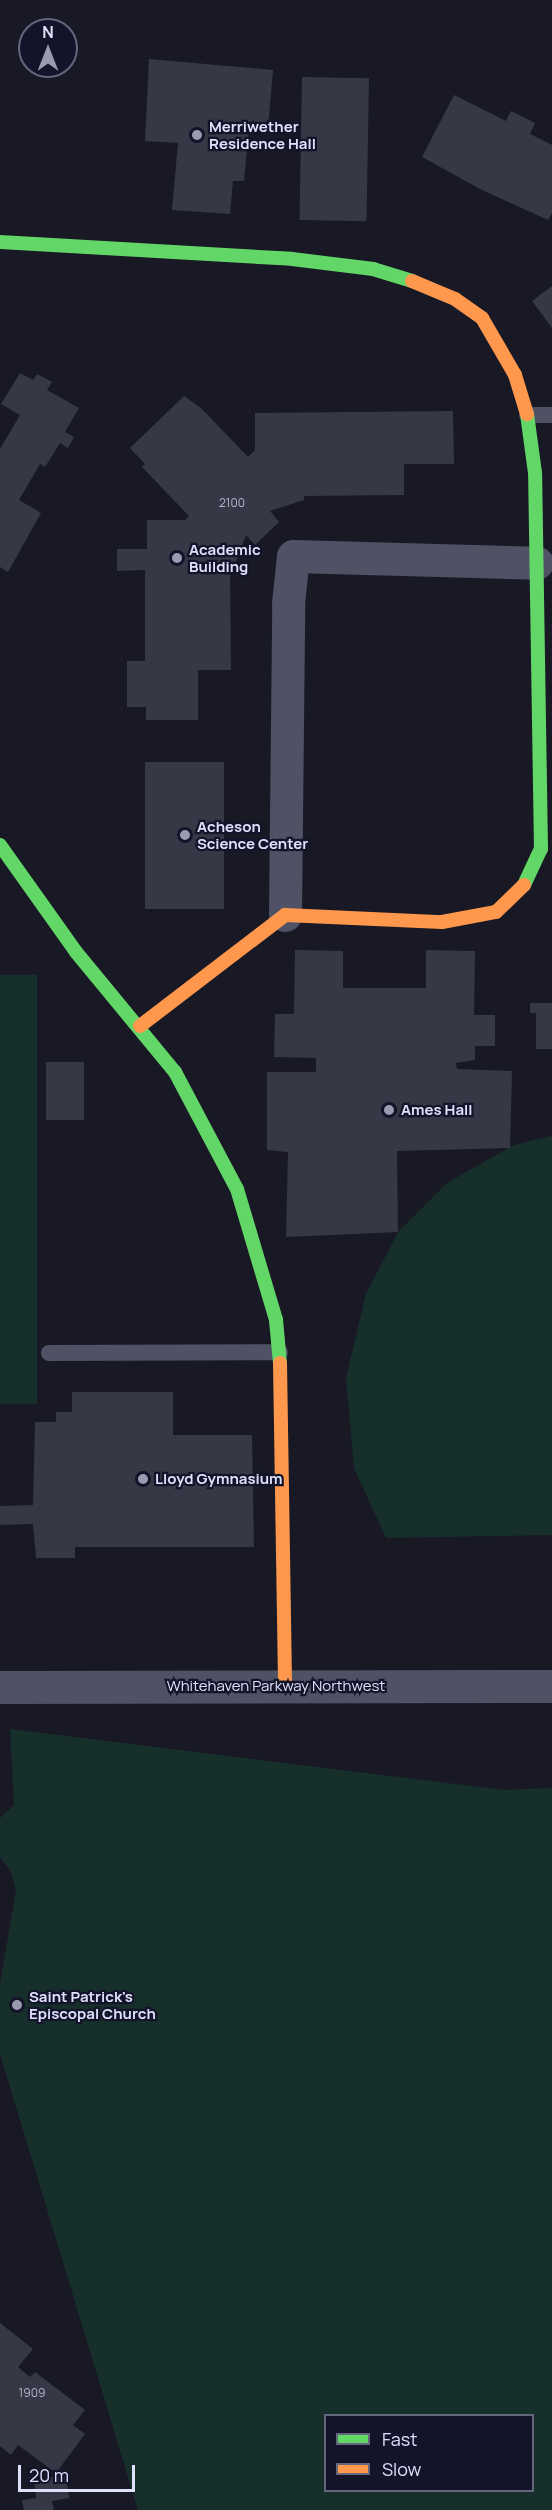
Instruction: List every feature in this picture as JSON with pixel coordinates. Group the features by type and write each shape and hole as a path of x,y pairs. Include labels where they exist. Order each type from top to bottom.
{"street":[{"path":"0,242 292,259 372,269 422,284 455,299 482,318 499,342 515,375 527,415 535,473 541,849 522,889 496,912 442,922 285,915 140,1026"},
{"path":"285,915 288,603 293,556 537,563"},
{"path":"0,845 76,952 140,1026 175,1072 237,1189 276,1320 280,1352 285,1686"},
{"name":"Whitehaven Parkway Northwest","path":"0,1687 552,1686"}],"lane":[{"path":"527,415 552,415"},
{"path":"49,1353 280,1352"}],"green space":[{"path":"0,975 37,975 37,1404 0,1404"},
{"path":"552,1136 552,1535 386,1538 354,1468 346,1378 366,1294 398,1232 447,1183 514,1145"},
{"path":"10,1729 504,1790 552,1788 552,2510 138,2510 0,2054 0,1984 16,1890 10,1870 0,1857 0,1818 14,1805"}],"building":[{"name":"Merriwether Residence Hall","path":"149,59 273,70 268,129 249,127 244,181 233,181 230,214 172,210 178,143 145,141"},
{"path":"302,77 369,78 366,221 300,220"},
{"path":"454,95 506,121 511,111 535,123 530,134 552,145 552,213 548,220 482,190 422,157"},
{"path":"552,286 552,328 532,301"},
{"path":"20,373 33,380 37,374 52,382 47,390 79,408 65,432 74,437 68,448 60,443 45,467 40,464 19,500 41,513 8,572 0,567 0,449 20,415 1,404"},
{"name":"Academic Building","path":"184,396 201,408 248,457 255,450 255,413 453,411 454,464 404,464 404,495 304,496 304,500 270,511 279,522 255,545 246,535 234,567 230,567 231,670 198,670 198,720 146,720 146,707 127,707 127,661 145,661 145,570 117,571 117,549 147,549 147,520 185,520 189,516 142,467 145,464 130,448"},
{"name":"Acheson Science Center","path":"145,762 224,762 224,909 145,909"},
{"name":"Ames Hall","path":"295,950 343,951 343,988 426,988 426,950 475,951 474,1015 495,1015 495,1046 475,1046 475,1060 456,1063 457,1069 512,1071 510,1148 397,1151 398,1232 286,1237 288,1152 267,1150 267,1072 316,1072 316,1058 274,1057 275,1014 294,1014"},
{"path":"530,1003 552,1003 552,1049 536,1049 536,1013 530,1013"},
{"path":"46,1062 84,1062 84,1120 46,1120"},
{"name":"Lloyd Gymnasium","path":"72,1392 173,1392 173,1435 252,1435 254,1547 75,1547 75,1558 36,1558 33,1524 0,1525 0,1506 33,1505 35,1422 56,1422 56,1412 72,1412"},
{"path":"0,2323 33,2349 18,2367 30,2377 35,2372 85,2410 73,2425 85,2434 56,2473 18,2445 11,2455 0,2446"},
{"path":"66,2475 69,2498 52,2501 54,2510 24,2510 22,2500 36,2498 34,2480"}],"traffic: fast":[{"path":"0,242 292,259 373,269 412,281"},
{"path":"524,885 541,849 535,473 527,414"},
{"path":"0,845 76,952 175,1072 237,1189 276,1320 280,1363"}],"traffic: slow":[{"path":"412,281 455,299 482,318 515,375 527,414"},
{"path":"140,1026 285,915 442,922 496,912 524,885"},
{"path":"280,1363 285,1686"}],"place":[{"name":"Merriwether Residence Hall","path":"197,135"},
{"name":"Academic Building","path":"177,558"},
{"name":"Acheson Science Center","path":"185,835"},
{"name":"Ames Hall","path":"389,1110"},
{"name":"Lloyd Gymnasium","path":"143,1479"},
{"name":"Saint Patrick's Episcopal Church","path":"17,2005"}]}
